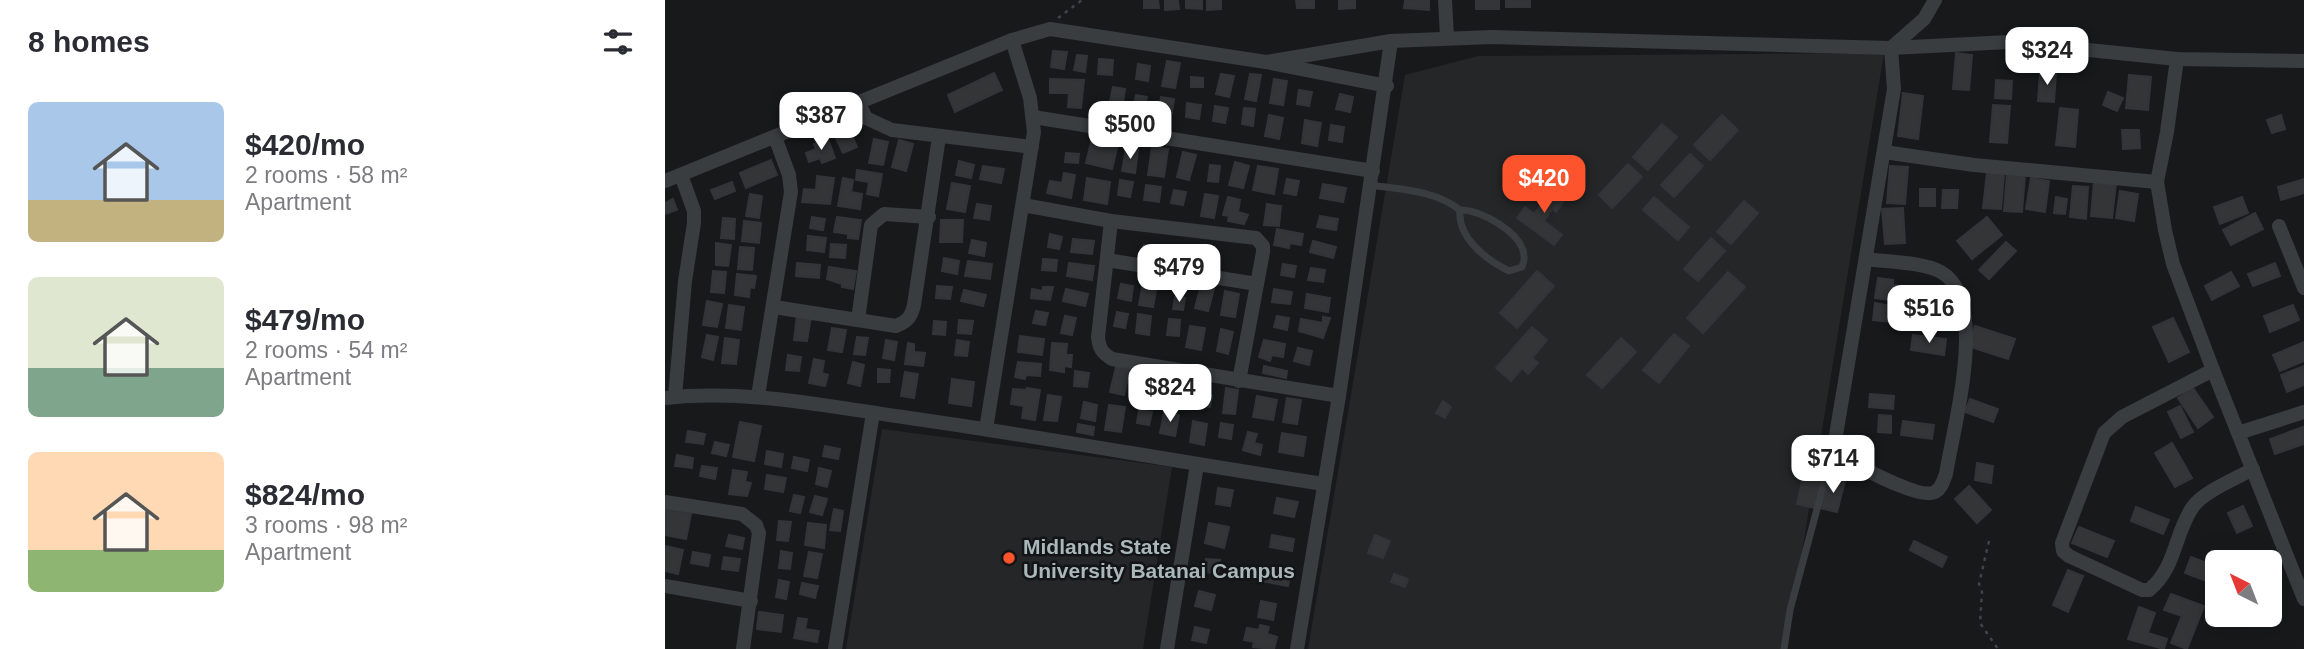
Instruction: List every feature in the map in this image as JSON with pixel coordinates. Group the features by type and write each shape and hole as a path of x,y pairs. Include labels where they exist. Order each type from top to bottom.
{"street":[{"path":"1445,0 1447,37"},
{"path":"1891,48 1924,19 1935,0"},
{"path":"665,181 1012,40 1050,29 1266,62 1387,86"},
{"path":"1266,62 1391,41 1447,37 1891,48 1921,48 1978,41 2177,59 2304,61"},
{"path":"986,429 1032,147 1033,117 1030,98 1012,40"},
{"path":"1297,649 1387,86 1391,41"},
{"path":"1866,259 1938,271 1948,277 1961,297 1966,344 1946,474 1941,487 1933,494 1923,494 1883,478 1833,453 1894,89 1891,48"},
{"path":"2177,59 2168,132 2157,182 2173,264 2304,599"},
{"path":"858,102 866,118 892,130 1032,147"},
{"path":"1033,117 1372,178"},
{"path":"758,396 791,192 789,175 775,137"},
{"path":"774,307 896,326 912,316 939,137"},
{"path":"1884,152 1973,164 2157,182"},
{"path":"681,175 694,211 694,223 670,397 758,396 986,429 1324,484"},
{"path":"1023,205 1111,221 1256,238 1263,246 1239,381"},
{"path":"858,320 871,225 884,214 929,217"},
{"path":"1111,221 1098,337 1099,347 1105,354 1112,359 1339,396"},
{"path":"2279,226 2304,288"},
{"path":"1107,260 1257,284"},
{"path":"2213,370 2122,417 2104,433 2062,543 2063,551 2142,590 2149,590 2167,570 2192,508 2204,496 2253,470"},
{"path":"2238,433 2304,412"},
{"path":"835,649 873,413"},
{"path":"1167,649 1196,465"},
{"path":"665,502 742,514 757,525 759,533 743,649"},
{"path":"665,586 751,601"}],"lane":[{"path":"1372,178 1447,200 1460,210 1473,209 1486,214 1520,244 1525,256 1521,267 1509,271 1480,251 1464,232 1459,221 1460,210"},
{"path":"1784,649 1790,610 1833,453"}],"path":[{"path":"1050,29 1061,15 1082,0"},
{"path":"1989,541 1979,584 1982,592 1980,623 1998,649"}],"shaded area":[{"path":"1884,53 1786,649 1308,649 1405,75 1478,56"},
{"name":"Midlands State University Batanai Campus","path":"882,429 1172,467 1143,649 846,649"}],"building":[{"path":"1144,0 1158,0 1159,8 1144,8"},
{"path":"1165,0 1178,0 1179,9 1165,10"},
{"path":"1186,0 1202,0 1202,9 1186,8"},
{"path":"1207,0 1221,0 1221,9 1207,10"},
{"path":"1296,0 1314,0 1314,8 1297,8"},
{"path":"1339,0 1355,0 1355,8 1339,9"},
{"path":"1405,0 1429,0 1429,10 1404,8"},
{"path":"1476,0 1499,0 1499,9 1476,9"},
{"path":"1506,0 1530,0 1530,7 1506,7"},
{"path":"1053,51 1067,52 1064,69 1051,67"},
{"path":"1956,53 1972,55 1969,90 1953,89"},
{"path":"1077,55 1087,56 1085,72 1074,70"},
{"path":"1099,59 1113,60 1112,75 1098,74"},
{"path":"1167,61 1180,63 1175,88 1162,86"},
{"path":"1138,64 1150,66 1148,81 1136,79"},
{"path":"2040,72 2056,73 2054,102 2038,101"},
{"path":"994,73 1002,90 955,112 948,95"},
{"path":"1221,74 1234,76 1229,97 1216,94"},
{"path":"1250,74 1261,75 1256,101 1245,99"},
{"path":"2129,75 2151,77 2148,110 2126,108"},
{"path":"1191,77 1203,78 1203,87 1191,87"},
{"path":"1050,79 1084,80 1081,108 1068,107 1069,93 1050,93"},
{"path":"1274,79 1287,81 1283,105 1270,103"},
{"path":"1996,80 2012,81 2011,99 1995,98"},
{"path":"1113,87 1125,89 1123,103 1110,101"},
{"path":"1299,90 1312,92 1309,106 1297,104"},
{"path":"2108,92 2123,98 2117,111 2103,105"},
{"path":"1903,93 1923,96 1918,139 1898,136"},
{"path":"1340,94 1353,97 1350,112 1336,109"},
{"path":"1136,95 1147,97 1144,110 1133,108"},
{"path":"1161,97 1174,99 1172,113 1159,111"},
{"path":"1187,103 1201,105 1199,119 1186,117"},
{"path":"1993,105 2010,106 2007,143 1990,142"},
{"path":"1215,106 1228,108 1225,123 1213,121"},
{"path":"1244,108 1255,109 1253,126 1242,124"},
{"path":"2060,108 2078,110 2075,147 2056,145"},
{"path":"1269,115 1283,118 1279,139 1265,136"},
{"path":"1722,115 1738,130 1710,160 1694,145"},
{"path":"2281,115 2285,129 2272,133 2267,120"},
{"path":"1305,120 1321,123 1317,146 1302,143"},
{"path":"1662,124 1677,137 1648,170 1633,157"},
{"path":"847,125 857,147 843,153 833,132"},
{"path":"1331,125 1344,127 1342,142 1329,140"},
{"path":"2122,130 2139,130 2140,148 2123,149"},
{"path":"1092,138 1118,144 1112,169 1086,163"},
{"path":"828,139 835,158 822,163 820,158 809,162 806,153 816,149 814,144"},
{"path":"874,139 888,142 883,165 869,163"},
{"path":"899,140 913,144 906,171 892,167"},
{"path":"1152,147 1168,149 1164,177 1148,175"},
{"path":"1126,148 1138,150 1135,173 1122,171"},
{"path":"1183,152 1196,155 1189,180 1177,177"},
{"path":"1066,153 1079,154 1078,163 1065,162"},
{"path":"1690,154 1703,166 1674,197 1661,185"},
{"path":"771,160 777,175 746,188 740,173"},
{"path":"959,161 974,165 971,178 956,175"},
{"path":"1235,162 1249,166 1243,188 1229,185"},
{"path":"1628,164 1642,177 1612,208 1599,195"},
{"path":"1210,165 1220,166 1218,182 1208,181"},
{"path":"983,166 1004,169 1001,183 980,179"},
{"path":"1258,166 1278,169 1274,194 1253,190"},
{"path":"1890,166 1908,167 1905,204 1887,203"},
{"path":"857,170 882,174 878,196 867,194 869,182 856,180"},
{"path":"1987,172 2004,174 2001,209 1983,208"},
{"path":"1064,173 1075,175 1071,198 1047,193 1050,181 1062,183"},
{"path":"2007,174 2025,175 2022,212 2004,211"},
{"path":"817,176 834,178 830,204 802,202 804,189 816,190"},
{"path":"843,178 853,180 851,192 862,194 860,209 838,206"},
{"path":"1087,178 1110,182 1107,204 1084,200"},
{"path":"2031,178 2049,181 2045,212 2026,209"},
{"path":"1287,179 1299,181 1296,195 1284,193"},
{"path":"2304,179 2304,193 2281,200 2278,187"},
{"path":"1120,180 1133,182 1130,197 1118,195"},
{"path":"2094,181 2116,183 2112,218 2091,216"},
{"path":"732,182 735,191 715,199 711,190"},
{"path":"952,183 970,186 965,212 947,209"},
{"path":"1323,184 1346,188 1343,202 1320,198"},
{"path":"1146,185 1161,187 1159,202 1144,200"},
{"path":"1548,185 1566,198 1556,212 1552,209 1544,221 1562,235 1554,245 1517,218 1525,207 1534,214 1543,202 1539,199"},
{"path":"2073,186 2088,187 2086,219 2070,217"},
{"path":"1920,189 1935,189 1935,206 1920,206"},
{"path":"1174,190 1186,192 1183,205 1171,203"},
{"path":"1943,190 1958,190 1957,208 1942,208"},
{"path":"2120,191 2138,194 2134,221 2116,218"},
{"path":"750,194 762,196 759,218 746,216"},
{"path":"1205,194 1218,196 1214,218 1201,216"},
{"path":"1228,197 1240,200 1238,212 1248,215 1244,224 1228,221 1229,216 1223,215"},
{"path":"1654,197 1689,227 1678,240 1643,210"},
{"path":"2056,197 2067,199 2065,214 2054,213"},
{"path":"2242,197 2248,213 2220,224 2214,207"},
{"path":"673,199 677,210 665,214 665,203"},
{"path":"1744,201 1758,213 1731,244 1717,232"},
{"path":"977,204 991,206 989,220 974,218"},
{"path":"1267,204 1281,206 1279,226 1264,225"},
{"path":"1903,208 1905,243 1885,244 1882,209"},
{"path":"2255,213 2263,229 2231,245 2223,230"},
{"path":"1320,216 1338,219 1336,230 1317,227"},
{"path":"812,217 825,219 823,230 810,228"},
{"path":"837,217 861,220 858,239 834,232"},
{"path":"1987,217 2002,235 1972,259 1957,241"},
{"path":"723,218 735,219 734,239 721,238"},
{"path":"941,220 963,220 962,242 940,242"},
{"path":"744,221 761,223 759,243 742,241"},
{"path":"1277,229 1303,234 1301,245 1290,243 1289,248 1274,245"},
{"path":"1050,234 1062,237 1059,249 1048,247"},
{"path":"808,236 826,238 824,252 807,250"},
{"path":"1711,238 1725,251 1698,281 1684,269"},
{"path":"1073,239 1094,241 1092,254 1071,252"},
{"path":"972,240 986,243 984,256 969,253"},
{"path":"1313,241 1336,247 1333,258 1310,252"},
{"path":"2006,242 2016,251 1989,279 1979,270"},
{"path":"716,243 731,245 728,266 716,265"},
{"path":"831,244 846,245 845,258 830,257"},
{"path":"1144,245 1156,247 1155,256 1142,255"},
{"path":"740,247 754,248 752,270 738,269"},
{"path":"944,258 959,261 957,274 942,271"},
{"path":"1043,259 1057,260 1056,271 1042,270"},
{"path":"968,261 992,264 990,279 965,276"},
{"path":"797,263 820,265 819,278 796,276"},
{"path":"1069,263 1094,266 1092,280 1067,276"},
{"path":"2275,263 2280,276 2253,286 2248,274"},
{"path":"1283,264 1296,266 1294,277 1281,275"},
{"path":"829,267 856,271 853,289 827,279"},
{"path":"1311,268 1325,270 1323,282 1308,280"},
{"path":"713,271 726,272 724,293 711,292"},
{"path":"1537,271 1554,286 1517,328 1500,313"},
{"path":"1728,272 1745,287 1703,333 1687,318"},
{"path":"2231,272 2239,286 2212,300 2205,286"},
{"path":"737,274 756,276 754,288 750,287 749,297 735,295"},
{"path":"1144,277 1158,279 1153,307 1139,305"},
{"path":"1878,278 1893,280 1893,285 1913,288 1910,303 1875,298"},
{"path":"1121,284 1133,286 1131,301 1118,298"},
{"path":"1201,285 1214,289 1208,311 1195,308"},
{"path":"937,286 952,287 950,299 936,298"},
{"path":"1043,287 1053,287 1050,300 1031,298 1032,289 1043,291"},
{"path":"1066,289 1088,294 1085,306 1063,301"},
{"path":"1274,289 1292,292 1290,304 1272,302"},
{"path":"964,290 986,295 983,306 961,301"},
{"path":"1225,291 1239,294 1235,317 1221,315"},
{"path":"1307,294 1330,298 1328,312 1305,308"},
{"path":"1175,297 1185,298 1183,310 1173,309"},
{"path":"707,301 722,304 717,327 703,325"},
{"path":"1875,303 1902,308 1902,314 1905,314 1904,323 1873,320"},
{"path":"729,305 744,307 741,330 726,328"},
{"path":"2293,305 2299,320 2270,332 2264,316"},
{"path":"1912,307 1944,313 1941,329 1909,323"},
{"path":"1036,311 1048,313 1045,325 1033,323"},
{"path":"1117,312 1128,314 1125,328 1114,326"},
{"path":"1138,314 1151,316 1149,335 1136,333"},
{"path":"797,315 811,317 807,341 794,340"},
{"path":"1065,316 1076,318 1072,335 1061,333"},
{"path":"1277,316 1289,318 1287,330 1274,327"},
{"path":"1323,317 1330,318 1323,338 1299,331 1301,319 1323,323"},
{"path":"2173,318 2189,352 2169,362 2153,327"},
{"path":"1169,319 1180,320 1179,336 1167,335"},
{"path":"959,320 973,321 971,334 958,333"},
{"path":"934,321 946,322 945,335 933,334"},
{"path":"1190,326 1205,328 1201,350 1186,347"},
{"path":"1975,326 2015,339 2008,359 1968,346"},
{"path":"1532,327 1547,340 1532,358 1538,363 1528,374 1522,368 1511,381 1496,368"},
{"path":"832,328 846,330 842,352 828,350"},
{"path":"1221,329 1233,332 1228,354 1217,351"},
{"path":"1674,334 1689,346 1659,383 1643,370"},
{"path":"707,335 718,337 713,360 702,357"},
{"path":"1913,335 1946,339 1944,355 1911,350"},
{"path":"1020,336 1044,339 1042,355 1018,352"},
{"path":"857,337 868,338 865,355 854,354"},
{"path":"725,338 739,340 736,364 722,363"},
{"path":"1621,338 1636,352 1602,388 1587,375"},
{"path":"886,340 897,342 894,360 883,358"},
{"path":"957,340 969,342 967,356 955,355"},
{"path":"1264,340 1285,344 1283,357 1272,355 1270,361 1259,357"},
{"path":"2304,342 2304,361 2280,371 2273,355"},
{"path":"908,343 914,344 914,352 925,353 923,366 905,364"},
{"path":"1052,343 1067,344 1066,355 1072,355 1071,367 1064,366 1064,372 1050,370"},
{"path":"1298,348 1312,351 1309,365 1294,361"},
{"path":"788,355 801,357 799,371 786,370"},
{"path":"814,359 824,361 822,373 828,375 825,386 809,383"},
{"path":"853,362 864,365 860,386 848,383"},
{"path":"1018,362 1041,364 1040,376 1026,375 1025,379 1015,377"},
{"path":"1264,366 1287,371 1286,378 1263,373"},
{"path":"2304,366 2304,385 2287,392 2281,375"},
{"path":"1116,367 1130,370 1124,395 1110,392"},
{"path":"878,369 890,370 889,382 878,382"},
{"path":"1075,371 1089,373 1087,387 1074,386"},
{"path":"905,372 918,374 914,398 901,396"},
{"path":"1145,373 1160,377 1154,402 1139,398"},
{"path":"952,379 974,382 971,406 949,403"},
{"path":"1172,384 1185,387 1180,404 1168,401"},
{"path":"1226,388 1238,390 1235,414 1223,413"},
{"path":"2193,388 2213,417 2198,428 2178,398"},
{"path":"1013,389 1040,390 1035,420 1022,418 1024,406 1011,404"},
{"path":"1200,393 1212,396 1210,407 1197,404"},
{"path":"1870,394 1894,396 1893,409 1869,407"},
{"path":"1048,395 1061,397 1057,421 1044,420"},
{"path":"1257,396 1277,400 1273,420 1253,417"},
{"path":"1287,398 1301,400 1297,424 1283,422"},
{"path":"1970,399 1998,409 1993,422 1965,412"},
{"path":"1443,401 1451,407 1445,418 1436,413"},
{"path":"1084,402 1097,405 1095,421 1081,418"},
{"path":"1109,405 1125,407 1121,432 1105,430"},
{"path":"2180,406 2193,432 2181,438 2168,412"},
{"path":"1139,410 1152,412 1149,425 1137,423"},
{"path":"1164,413 1179,415 1175,436 1160,433"},
{"path":"1879,415 1891,416 1891,433 1878,432"},
{"path":"1193,421 1207,424 1204,445 1190,442"},
{"path":"1903,421 1934,425 1932,439 1901,435"},
{"path":"740,422 761,426 754,461 733,457"},
{"path":"1221,423 1233,425 1231,439 1219,437"},
{"path":"1078,424 1094,427 1093,435 1077,432"},
{"path":"2303,427 2304,444 2275,454 2270,439"},
{"path":"688,431 705,434 703,444 686,442"},
{"path":"1248,432 1257,434 1254,443 1262,445 1260,455 1243,450"},
{"path":"1282,433 1306,437 1303,456 1279,452"},
{"path":"715,442 729,445 726,456 712,453"},
{"path":"2172,443 2192,478 2175,487 2155,453"},
{"path":"825,446 840,449 838,459 823,456"},
{"path":"767,451 783,454 781,467 765,464"},
{"path":"677,455 693,458 692,468 675,466"},
{"path":"794,457 809,460 807,471 792,468"},
{"path":"1807,459 1825,463 1815,508 1797,504"},
{"path":"1977,463 1993,466 1991,483 1975,480"},
{"path":"702,466 717,468 715,479 700,476"},
{"path":"819,468 831,471 827,487 816,484"},
{"path":"733,470 747,472 745,482 751,483 747,496 729,494"},
{"path":"767,475 786,478 783,492 765,489"},
{"path":"1829,477 1845,481 1837,512 1820,508"},
{"path":"1969,486 1991,510 1977,523 1955,499"},
{"path":"1218,488 1233,490 1230,506 1216,504"},
{"path":"794,495 804,497 800,513 790,511"},
{"path":"815,496 827,499 822,515 810,512"},
{"path":"1277,498 1298,502 1294,517 1274,513"},
{"path":"2243,506 2252,526 2237,533 2228,513"},
{"path":"2136,507 2169,520 2163,534 2131,521"},
{"path":"666,509 691,514 686,539 665,535"},
{"path":"834,509 843,511 840,531 830,530"},
{"path":"779,521 791,522 788,541 777,540"},
{"path":"808,523 826,525 824,548 805,545"},
{"path":"1209,523 1229,527 1224,548 1205,543"},
{"path":"2079,527 2114,541 2107,557 2072,543"},
{"path":"729,535 744,538 742,549 726,546"},
{"path":"1272,535 1294,539 1292,551 1270,547"},
{"path":"1375,535 1390,541 1383,558 1368,553"},
{"path":"1914,541 1947,557 1942,567 1910,550"},
{"path":"665,546 683,550 678,574 665,571"},
{"path":"781,551 792,553 790,569 779,568"},
{"path":"693,552 710,555 708,566 691,563"},
{"path":"809,552 822,554 817,578 804,576"},
{"path":"724,557 740,559 738,571 722,569"},
{"path":"2191,557 2205,562 2205,581 2185,573"},
{"path":"1206,559 1220,560 1218,573 1204,572"},
{"path":"1264,566 1291,571 1288,586 1261,581"},
{"path":"2068,570 2083,576 2068,612 2053,605"},
{"path":"1394,574 1408,579 1405,587 1391,582"},
{"path":"779,580 789,582 786,599 776,597"},
{"path":"802,583 818,586 815,598 800,594"},
{"path":"1199,591 1215,595 1211,610 1195,606"},
{"path":"2171,594 2204,606 2187,649 2171,643 2182,616 2164,610"},
{"path":"1261,601 1276,604 1273,620 1258,617"},
{"path":"2139,607 2155,613 2148,633 2167,639 2164,649 2128,639"},
{"path":"759,612 783,615 781,632 757,629"},
{"path":"798,618 807,619 805,629 819,631 817,642 794,638"},
{"path":"1260,625 1269,627 1267,634 1277,637 1274,649 1253,647 1254,642 1244,640 1247,628 1259,630"},
{"path":"1195,627 1209,630 1206,643 1192,640"}],"place":[{"name":"Midlands State University Batanai Campus","path":"1009,558"}]}
